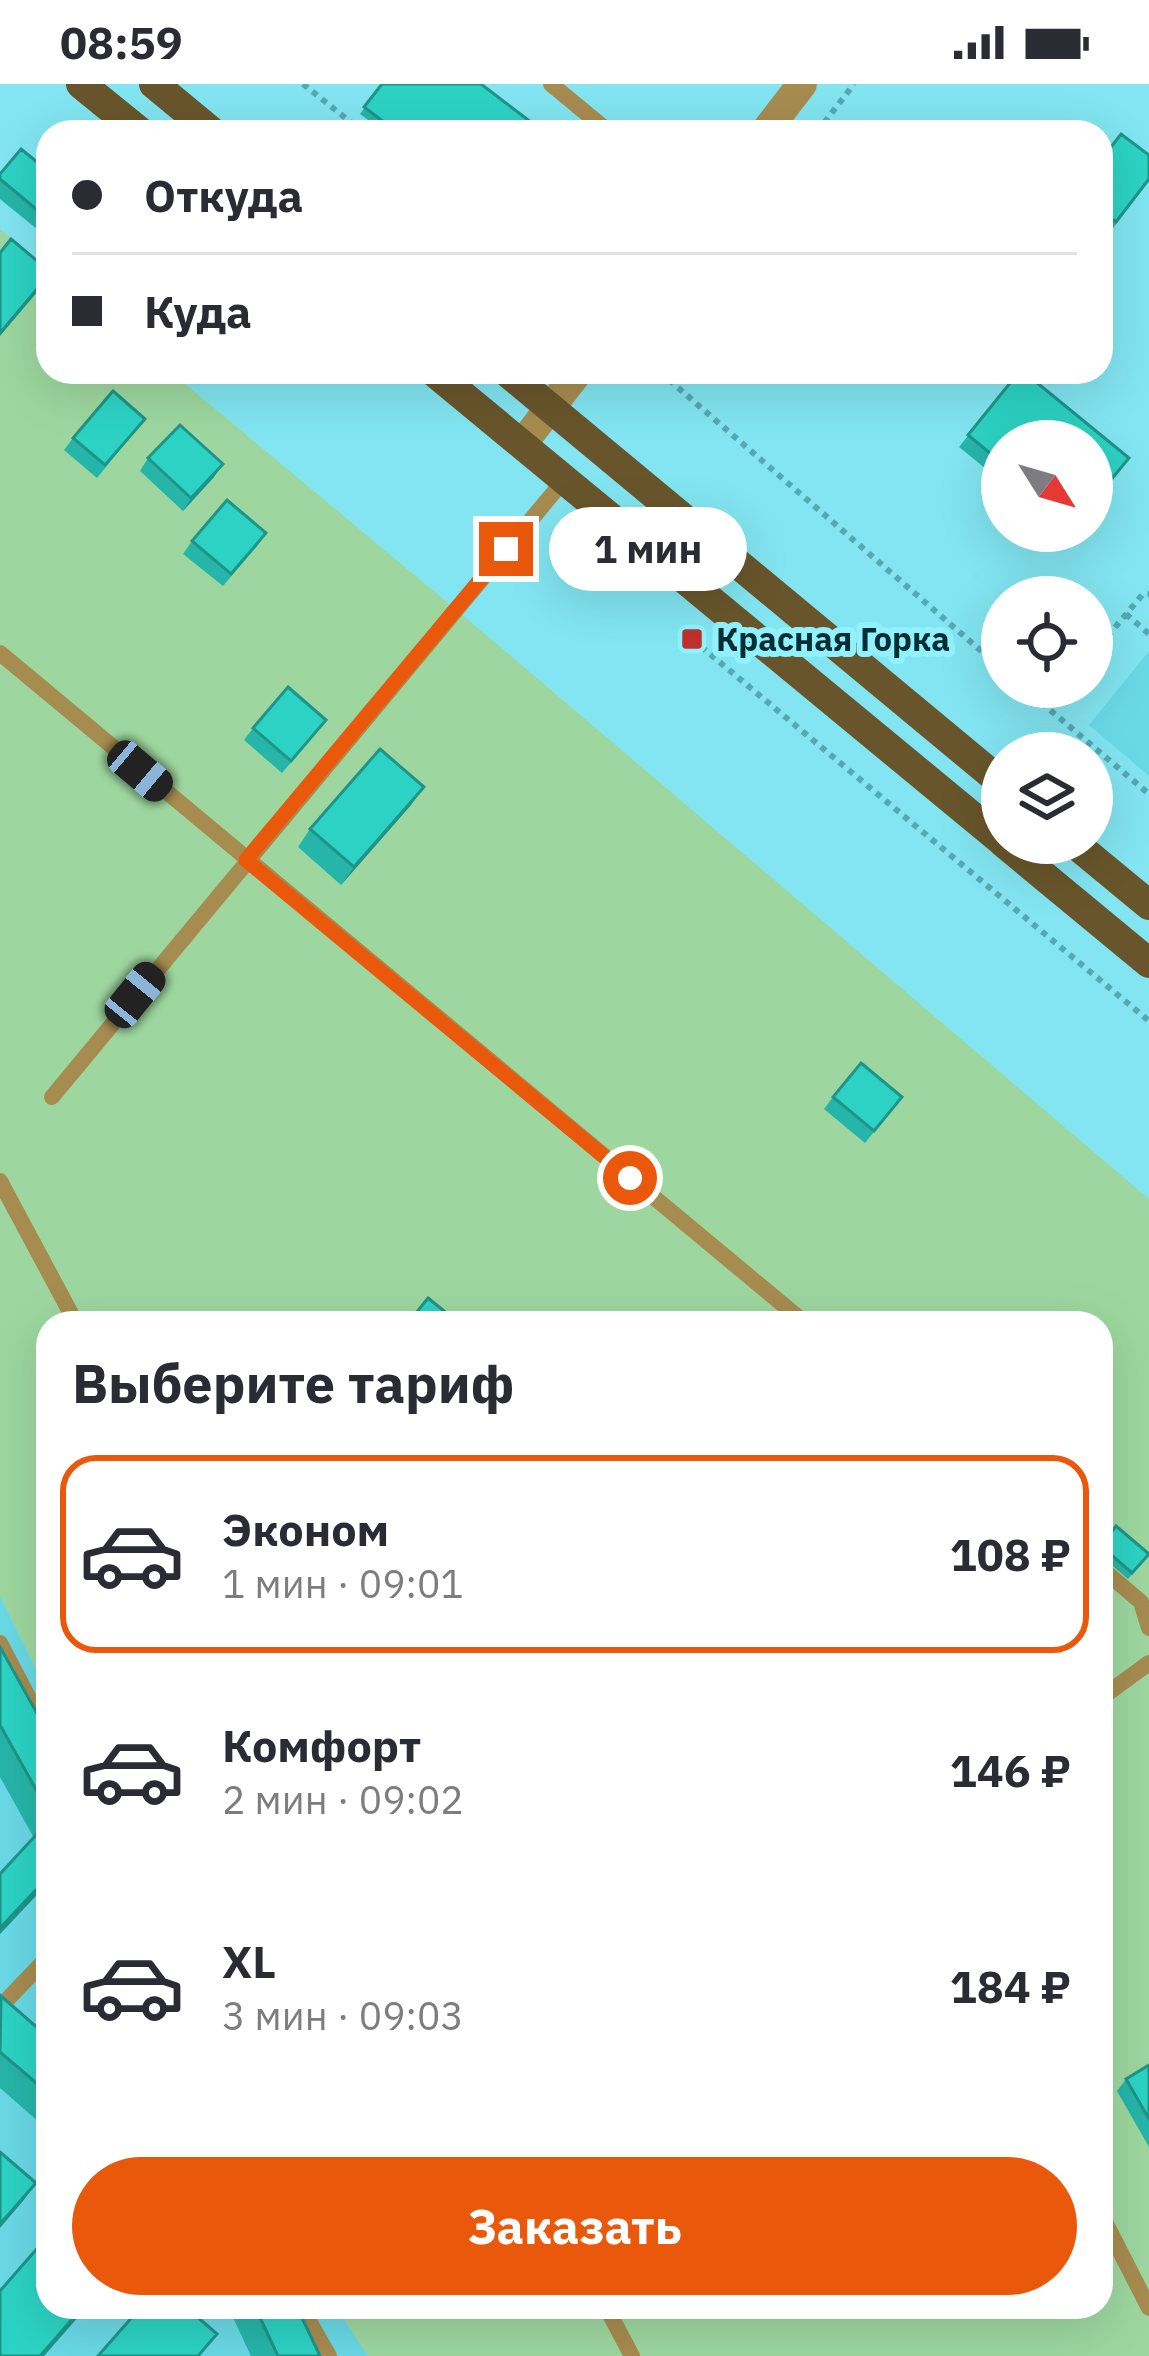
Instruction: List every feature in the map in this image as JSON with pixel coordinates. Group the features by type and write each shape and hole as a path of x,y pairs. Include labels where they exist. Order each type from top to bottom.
{"main road":[{"path":"81,84 125,120"},
{"path":"154,84 198,120"},
{"path":"449,384 981,824"},
{"path":"522,384 981,766"},
{"path":"1030,864 1149,963"},
{"path":"1099,864 1149,905"}],"street":[{"path":"774,120 802,84"},
{"path":"522,444 568,384"}],"lane":[{"path":"551,84 594,120"},
{"path":"52,1097 564,479"},
{"path":"0,653 791,1311"},
{"path":"0,1181 70,1311"},
{"path":"1113,1578 1142,1602 1149,1628"},
{"path":"0,1643 36,1712"},
{"path":"1113,1689 1149,1663"},
{"path":"0,2007 36,1970"},
{"path":"1113,2238 1149,2308"},
{"path":"309,2319 329,2356"},
{"path":"612,2319 632,2356"}],"path":[{"path":"303,84 348,120"},
{"path":"827,120 854,84"},
{"path":"674,384 981,651"},
{"path":"1113,630 1147,591"},
{"path":"1126,614 1149,634"},
{"path":"692,639 1149,1021"},
{"path":"1047,708 1149,794"}],"shaded area":[{"path":"1149,651 1149,776 1113,745 1113,732 1097,732 1089,725 1103,708 1113,708 1113,695"},
{"path":"0,1596 36,1669 36,2319 344,2319 368,2356 0,2356"}],"green space":[{"path":"0,229 36,259 36,384 185,384 1149,1199 1149,2356 368,2356 344,2319 1113,2319 1113,1311 36,1311 36,1669 0,1596"}],"building":[{"path":"382,84 481,84 528,120 381,120 364,107"},
{"path":"1121,134 1149,155 1149,179 1116,222 1113,220 1113,144"},
{"path":"21,149 36,161 36,209 0,179"},
{"path":"11,239 36,260 36,290 0,333 0,253"},
{"path":"1009,384 1039,384 1083,420 981,420 981,446 968,435"},
{"path":"113,391 145,419 105,465 73,438"},
{"path":"180,425 223,464 191,498 148,458"},
{"path":"1113,445 1129,458 1113,477"},
{"path":"227,500 266,533 231,574 192,541"},
{"path":"288,687 326,720 291,761 253,728"},
{"path":"380,749 424,787 354,867 310,829"},
{"path":"861,1063 902,1097 874,1131 833,1097"},
{"path":"428,1298 444,1311 418,1311"},
{"path":"1116,1526 1149,1554 1132,1573 1113,1556"},
{"path":"0,1647 36,1712 36,1790 0,1725"},
{"path":"36,1835 36,1890 0,1928 0,1874"},
{"path":"1,1996 36,2027 36,2083 0,2052"},
{"path":"1149,2065 1149,2119 1126,2079"},
{"path":"0,2152 36,2183 0,2224"},
{"path":"36,2250 36,2319 72,2319 40,2356 0,2356 0,2291"},
{"path":"130,2319 200,2319 217,2334 198,2356 98,2356"},
{"path":"261,2319 303,2319 320,2356 278,2356"}],"place":[{"name":"Красная Горка","path":"692,639"}],"route":[{"path":"506,549 246,860 630,1178"}]}
